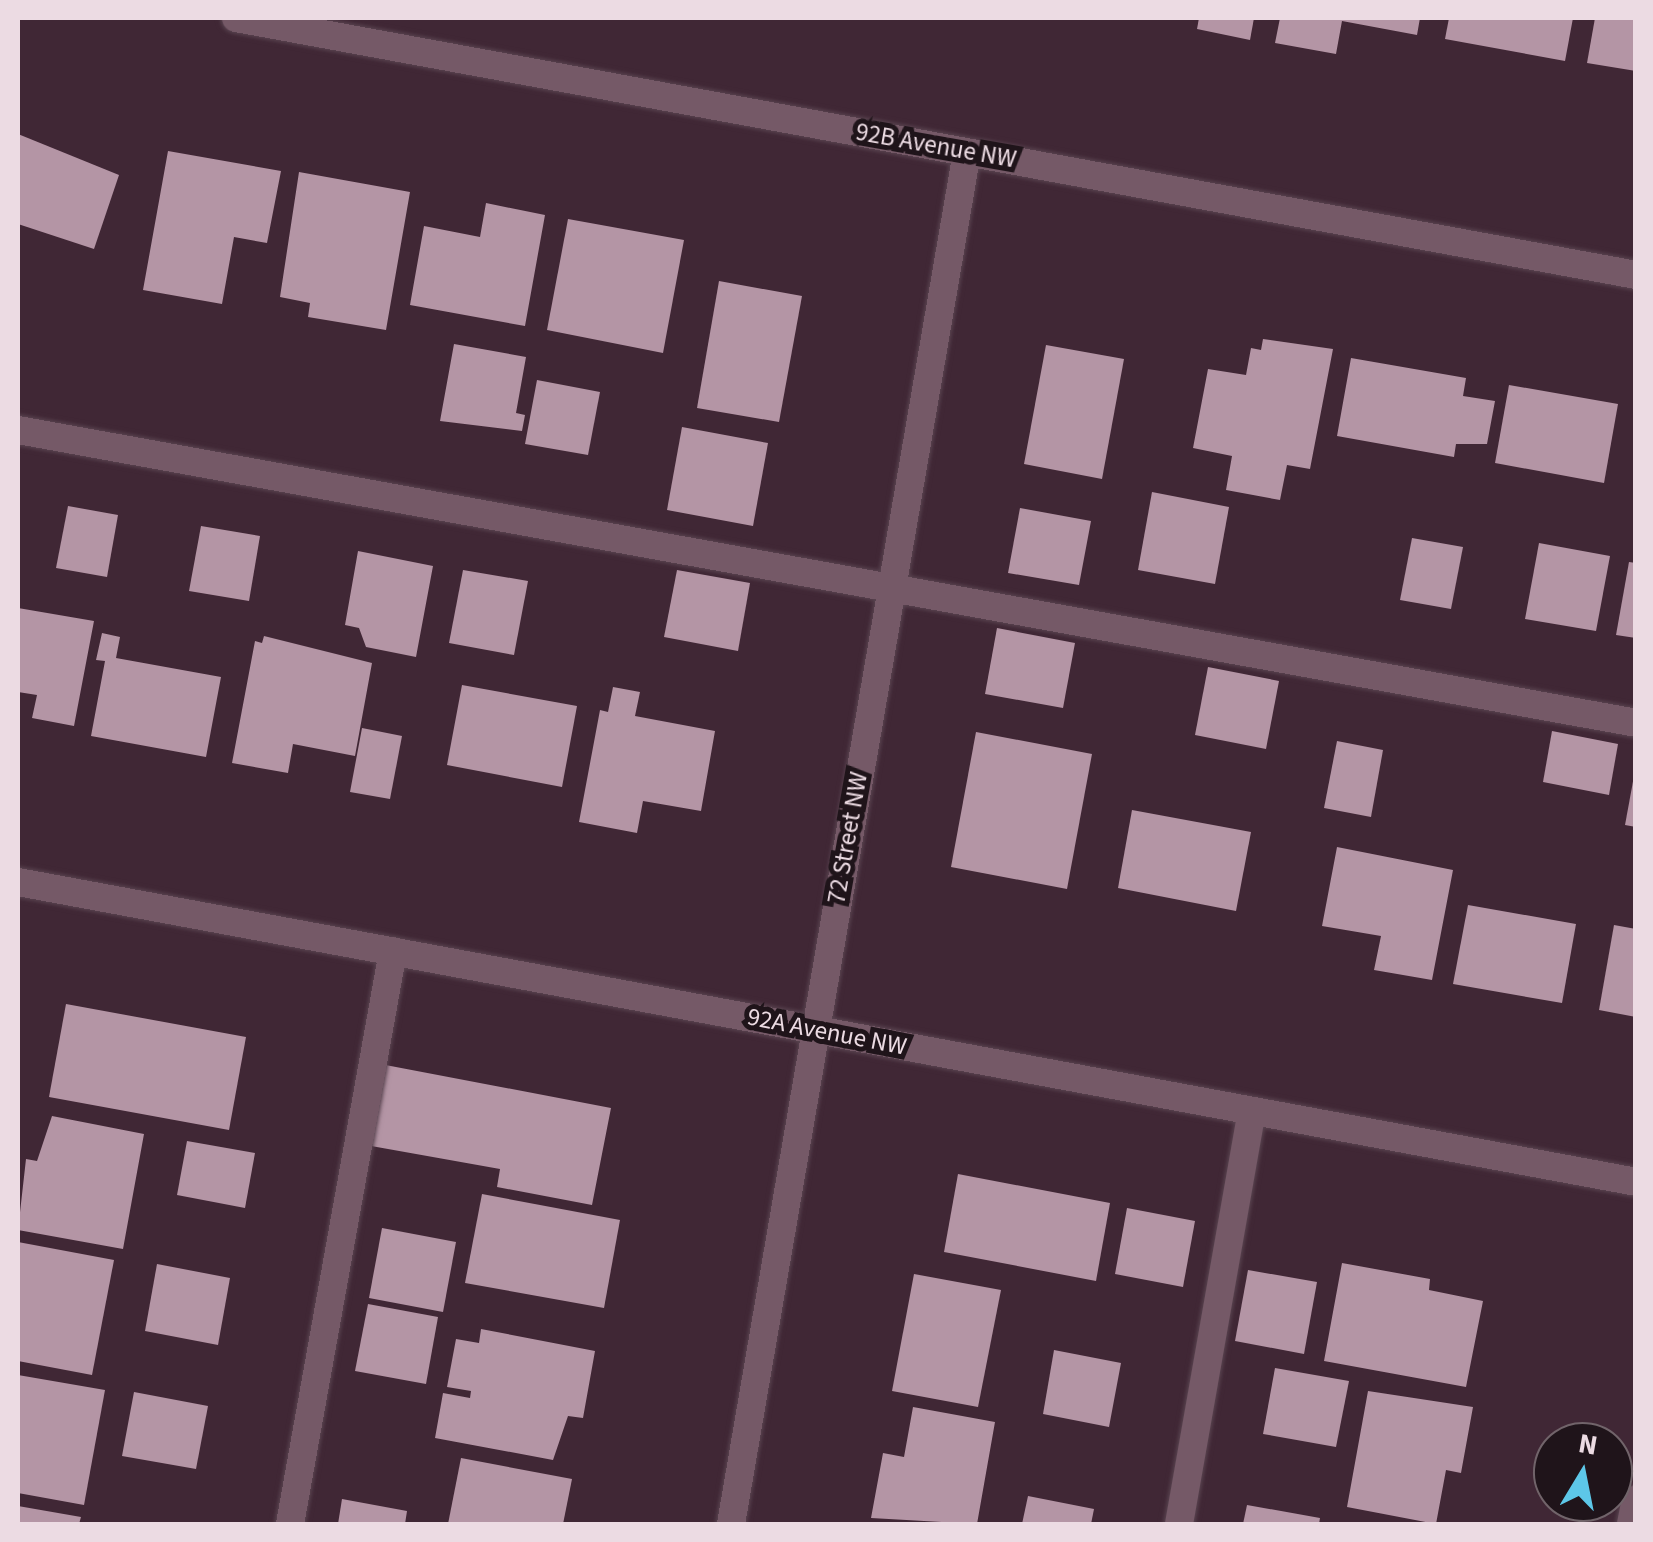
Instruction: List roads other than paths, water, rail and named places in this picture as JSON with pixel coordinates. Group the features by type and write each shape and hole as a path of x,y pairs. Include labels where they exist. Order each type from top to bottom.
{"street":[{"name":"92B Avenue NW","path":"236,18 1636,274"},
{"name":"72 Street NW","path":"731,1524 967,152"},
{"path":"18,430 1636,723"},
{"name":"92A Avenue NW","path":"18,882 1636,1182"},
{"path":"290,1524 393,951"},
{"path":"1179,1524 1252,1111"},
{"path":"1631,1524 1636,1500"}]}
